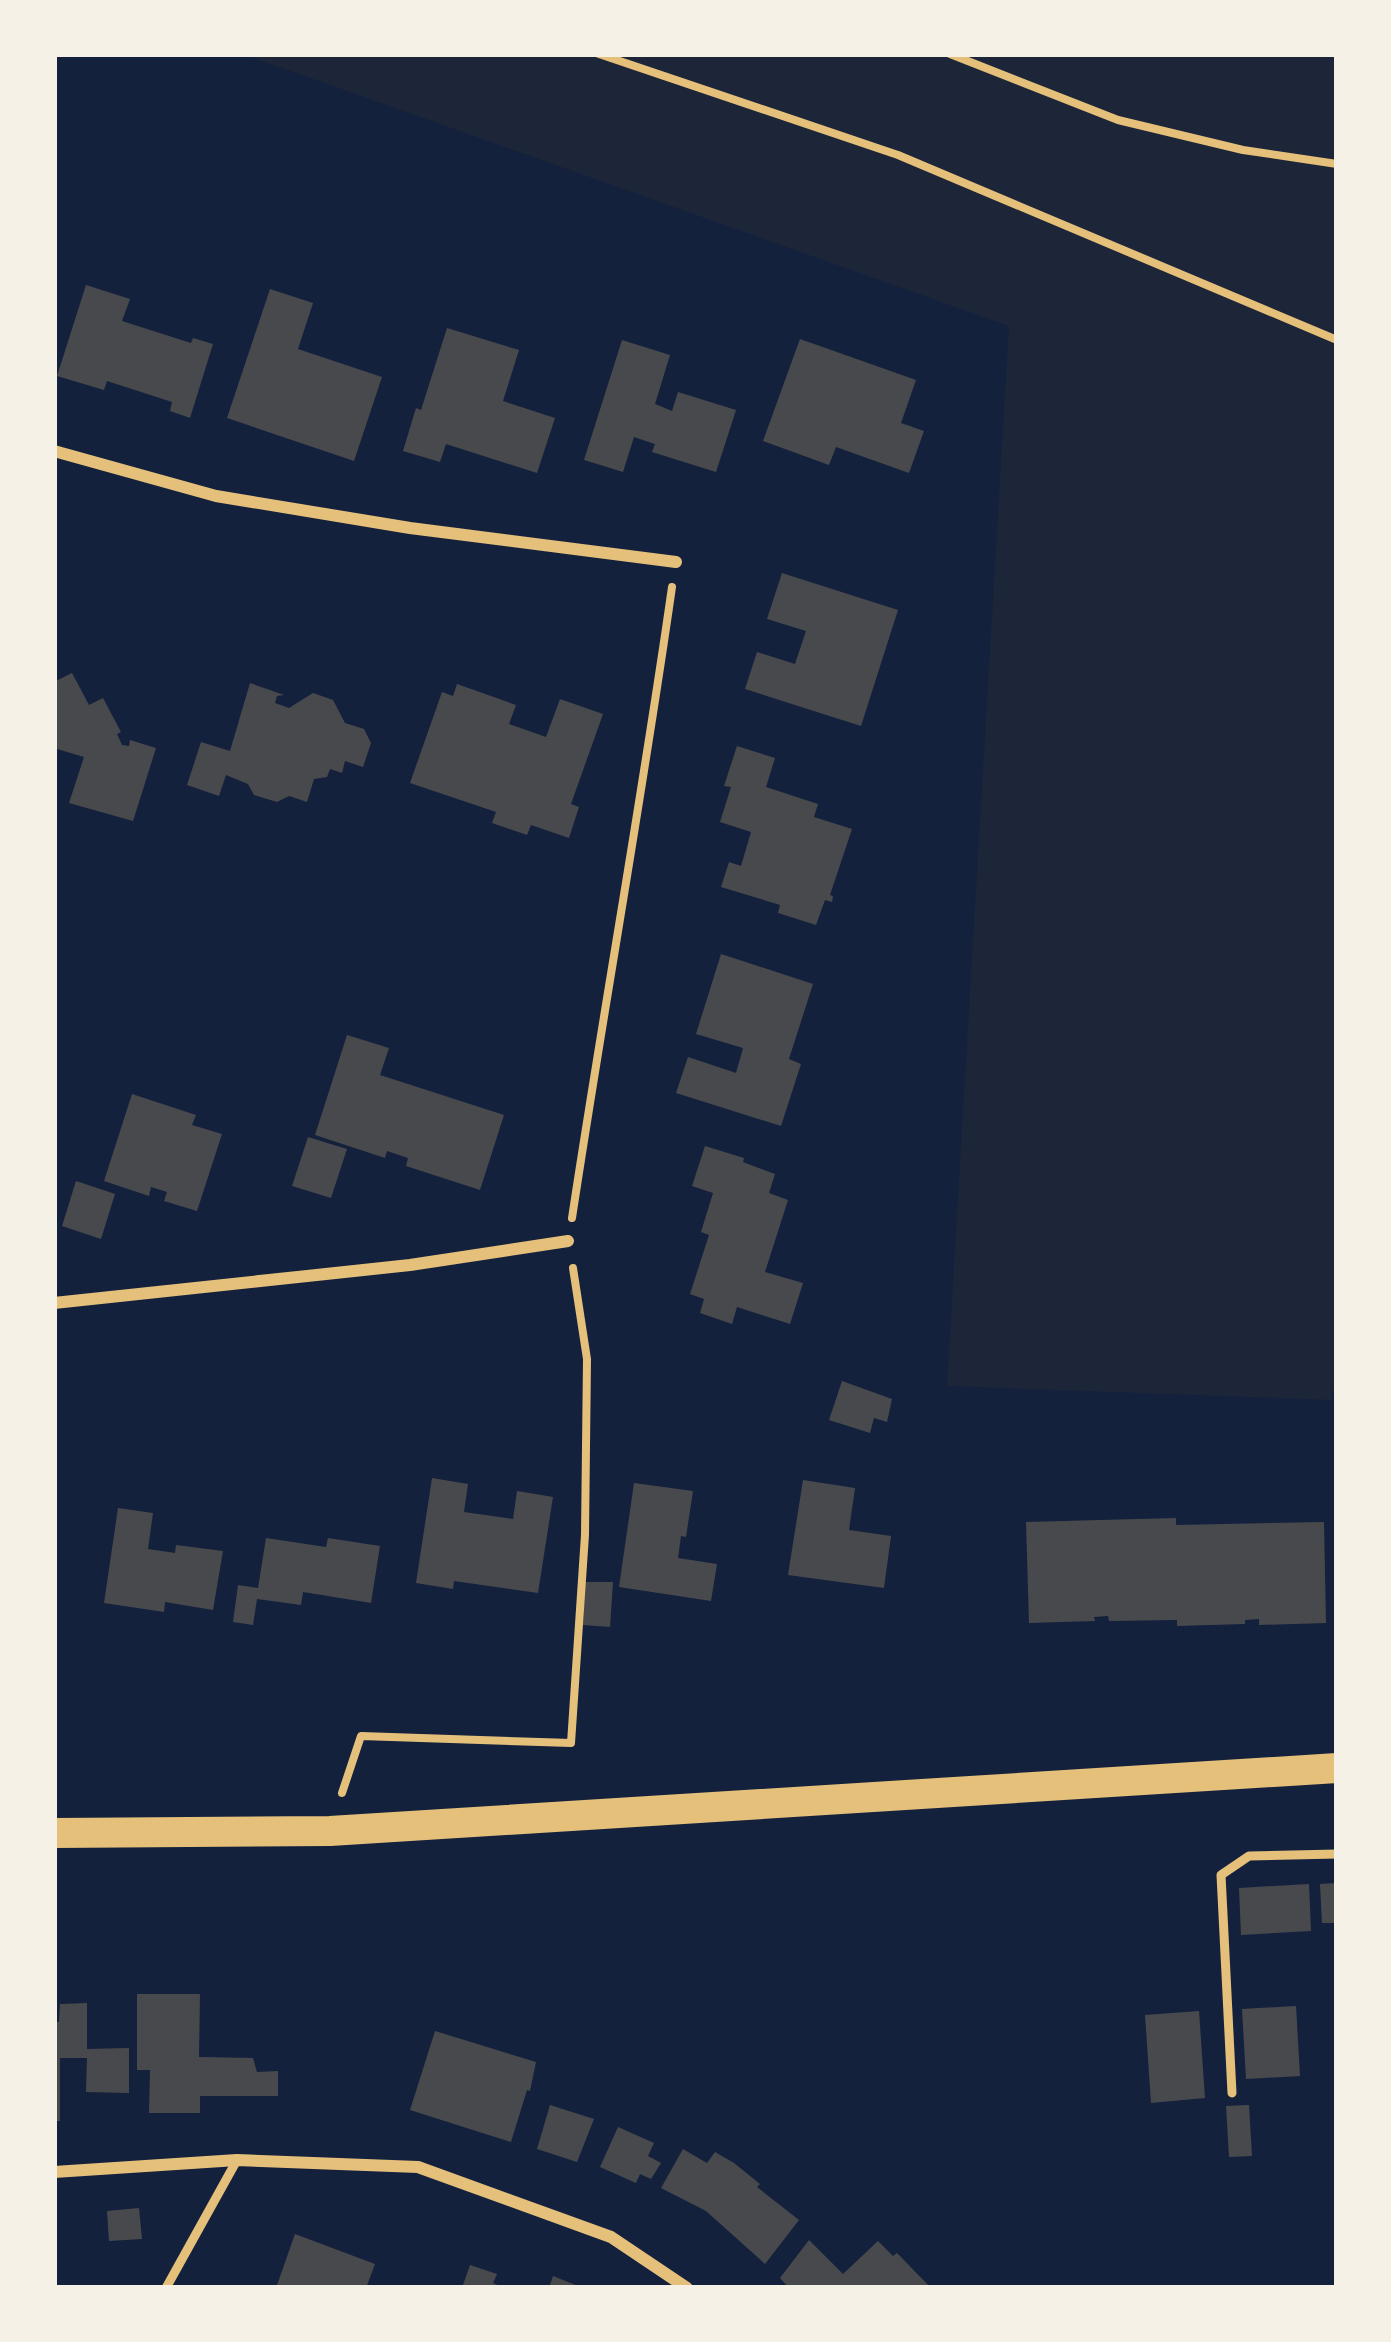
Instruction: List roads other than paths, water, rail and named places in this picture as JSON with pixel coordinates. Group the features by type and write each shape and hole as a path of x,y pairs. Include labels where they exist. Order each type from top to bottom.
{"main road":[{"path":"54,1833 330,1832 1337,1768"}],"street":[{"path":"54,451 217,496 676,562"},
{"path":"54,1303 410,1265 568,1241"},
{"path":"54,2172 237,2159 418,2168 611,2237 687,2288"}],"lane":[{"path":"1232,2093 1221,1875 1250,1856 1337,1854"},
{"path":"166,2288 237,2159"}]}
